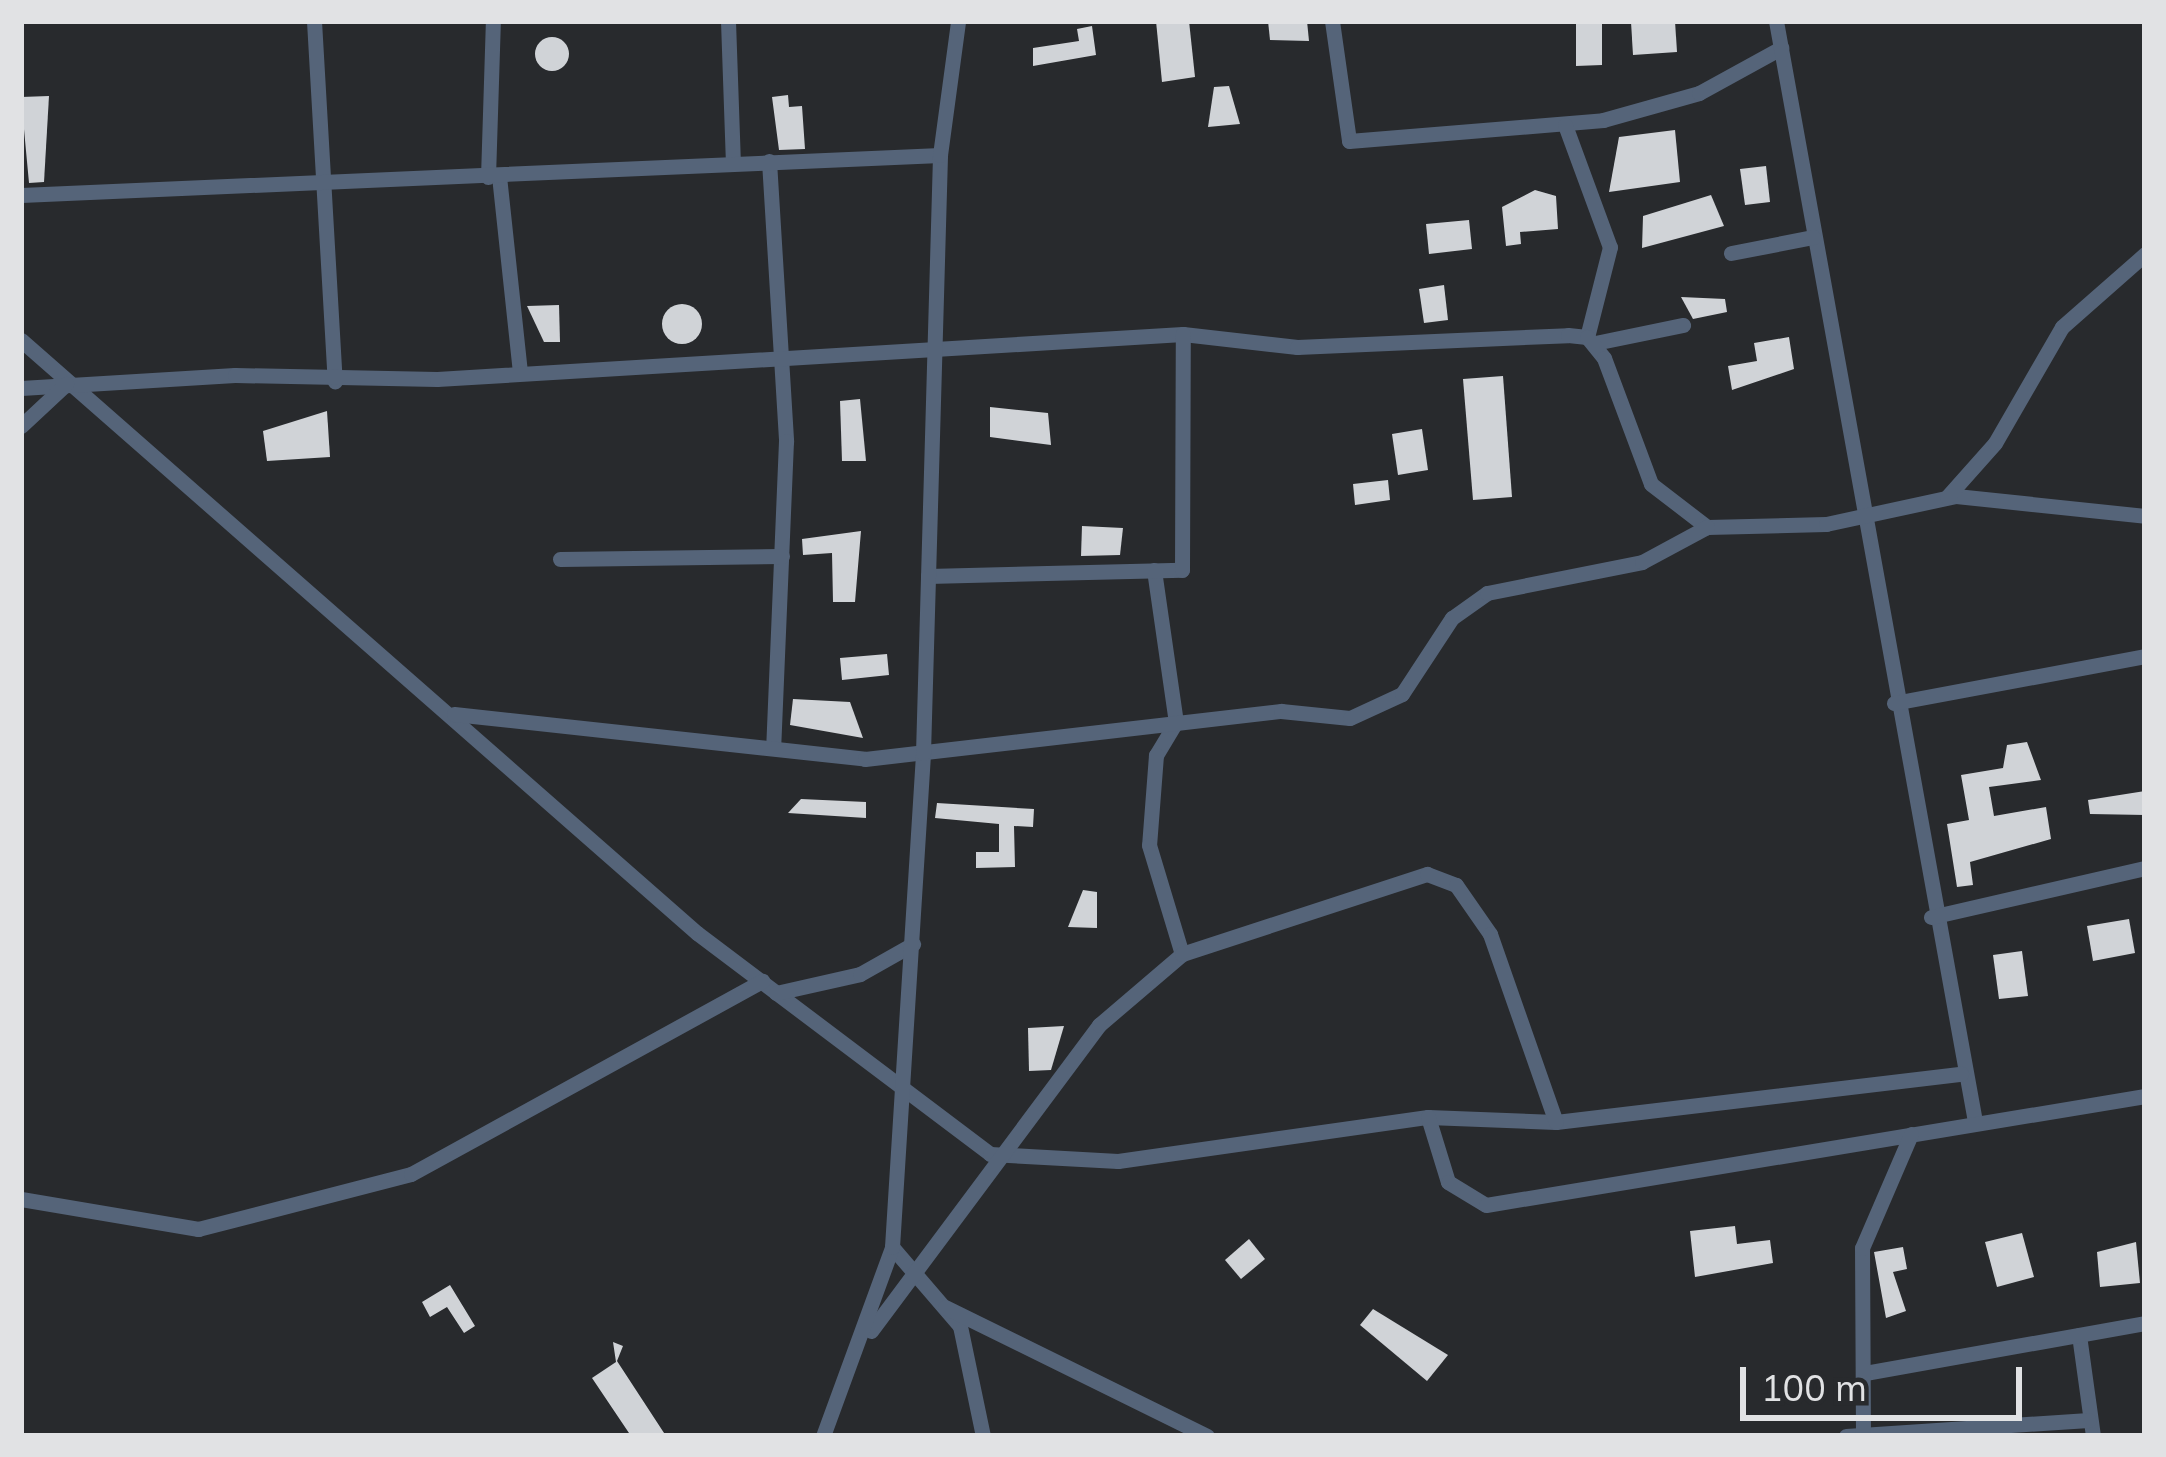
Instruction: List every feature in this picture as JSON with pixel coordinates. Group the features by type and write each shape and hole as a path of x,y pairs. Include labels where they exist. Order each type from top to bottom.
{"street":[{"path":"314,21 335,381"},
{"path":"493,21 494,177 520,374"},
{"path":"728,21 733,161"},
{"path":"824,1436 869,1333 892,1247 913,944 941,348 940,155 958,21"},
{"path":"1332,21 1349,141 1492,121 1564,125 1699,93 1781,49"},
{"path":"1776,21 1931,916 1960,1074 1975,1121"},
{"path":"1564,125 1610,247 1591,340 1651,484 1707,527"},
{"path":"21,195 324,189 733,161 940,155"},
{"path":"770,161 784,358 782,556 773,746"},
{"path":"1731,254 1814,237"},
{"path":"1947,497 1995,443 2062,327 2145,254"},
{"path":"21,388 520,374 1183,334 1297,347 1591,340 1683,325"},
{"path":"928,576 1182,570 1183,334"},
{"path":"21,340 66,384 776,993 958,1140 1006,1156 1118,1162 1428,1117 1556,1122 1960,1074"},
{"path":"21,426 66,384"},
{"path":"450,713 865,759 1176,722 1361,716 1411,686 1437,636 1487,592 1642,562 1707,527 1865,519 1947,497 2145,516"},
{"path":"560,559 782,556"},
{"path":"1154,570 1176,722 1156,755 1149,845 1182,954"},
{"path":"1894,703 2145,656"},
{"path":"1931,916 2145,868"},
{"path":"869,1333 1108,1014 1182,954 1442,876 1490,934 1556,1122"},
{"path":"776,993 847,979 913,944"},
{"path":"21,1199 198,1229 411,1174 762,981"},
{"path":"1428,1117 1448,1182 1486,1205 2145,1096"},
{"path":"1863,1436 1862,1248 1911,1134"},
{"path":"892,1247 945,1307 973,1361 983,1436"},
{"path":"945,1307 1207,1436"},
{"path":"1865,1373 2145,1323"},
{"path":"1846,1436 2090,1428 2079,1335"}],"building":[{"path":"1156,21 1189,21 1195,77 1162,82"},
{"path":"1268,21 1307,21 1309,41 1270,40"},
{"path":"1576,21 1602,21 1602,65 1576,66"},
{"path":"1675,21 1677,52 1633,55 1631,22"},
{"path":"1092,26 1096,55 1033,66 1033,48 1079,41 1077,29"},
{"path":"552,37 564,42 569,54 564,66 552,71 540,66 535,54 540,42"},
{"path":"1229,86 1240,124 1208,127 1214,87"},
{"path":"788,95 789,107 802,106 805,149 779,150 772,97"},
{"path":"49,96 44,182 29,183 21,97"},
{"path":"1675,130 1680,182 1609,192 1619,137"},
{"path":"1766,166 1770,202 1745,205 1740,169"},
{"path":"1535,190 1556,196 1558,229 1520,232 1521,244 1506,246 1502,207"},
{"path":"1711,195 1724,226 1642,248 1643,216"},
{"path":"1469,220 1472,249 1429,254 1426,224"},
{"path":"1444,285 1448,320 1424,323 1419,289"},
{"path":"1681,297 1725,299 1727,312 1693,319"},
{"path":"682,304 696,310 702,324 696,338 682,344 668,338 662,324 668,310"},
{"path":"559,305 560,342 544,342 527,306"},
{"path":"1789,337 1794,369 1732,390 1728,366 1757,361 1754,343"},
{"path":"1503,376 1512,497 1473,500 1463,379"},
{"path":"860,399 866,461 842,461 840,401"},
{"path":"990,407 1048,413 1051,445 990,437"},
{"path":"327,411 330,457 267,461 263,431"},
{"path":"1422,429 1428,470 1398,475 1392,434"},
{"path":"1388,480 1390,500 1355,505 1353,484"},
{"path":"1082,526 1123,528 1120,555 1081,556"},
{"path":"861,531 855,602 833,602 832,553 803,555 802,539"},
{"path":"887,654 889,675 842,680 840,658"},
{"path":"793,699 850,702 863,738 790,725"},
{"path":"2027,742 2041,780 1989,787 1994,816 2046,807 2051,839 1970,862 1973,885 1957,887 1947,824 1969,820 1961,775 2003,768 2007,745"},
{"path":"2145,791 2145,815 2090,814 2088,800"},
{"path":"801,799 866,802 866,818 788,813"},
{"path":"937,803 1034,809 1033,827 1014,826 1015,867 976,868 976,852 999,852 999,824 935,818"},
{"path":"1083,890 1097,892 1097,928 1068,927"},
{"path":"2129,919 2135,953 2093,961 2087,926"},
{"path":"2022,951 2028,996 1999,999 1993,955"},
{"path":"1064,1026 1051,1070 1029,1071 1028,1028"},
{"path":"1735,1226 1737,1244 1770,1240 1773,1263 1695,1277 1690,1231"},
{"path":"2022,1233 2034,1277 1997,1287 1985,1242"},
{"path":"1249,1239 1265,1259 1241,1279 1225,1260"},
{"path":"2136,1242 2140,1283 2100,1287 2097,1252"},
{"path":"1903,1247 1907,1269 1893,1272 1906,1311 1886,1318 1874,1252"},
{"path":"450,1285 475,1326 464,1333 447,1307 430,1317 422,1302"},
{"path":"1373,1309 1448,1355 1427,1381 1360,1325"},
{"path":"613,1342 623,1346 617,1361 666,1436 631,1436 592,1378 616,1362"}]}
